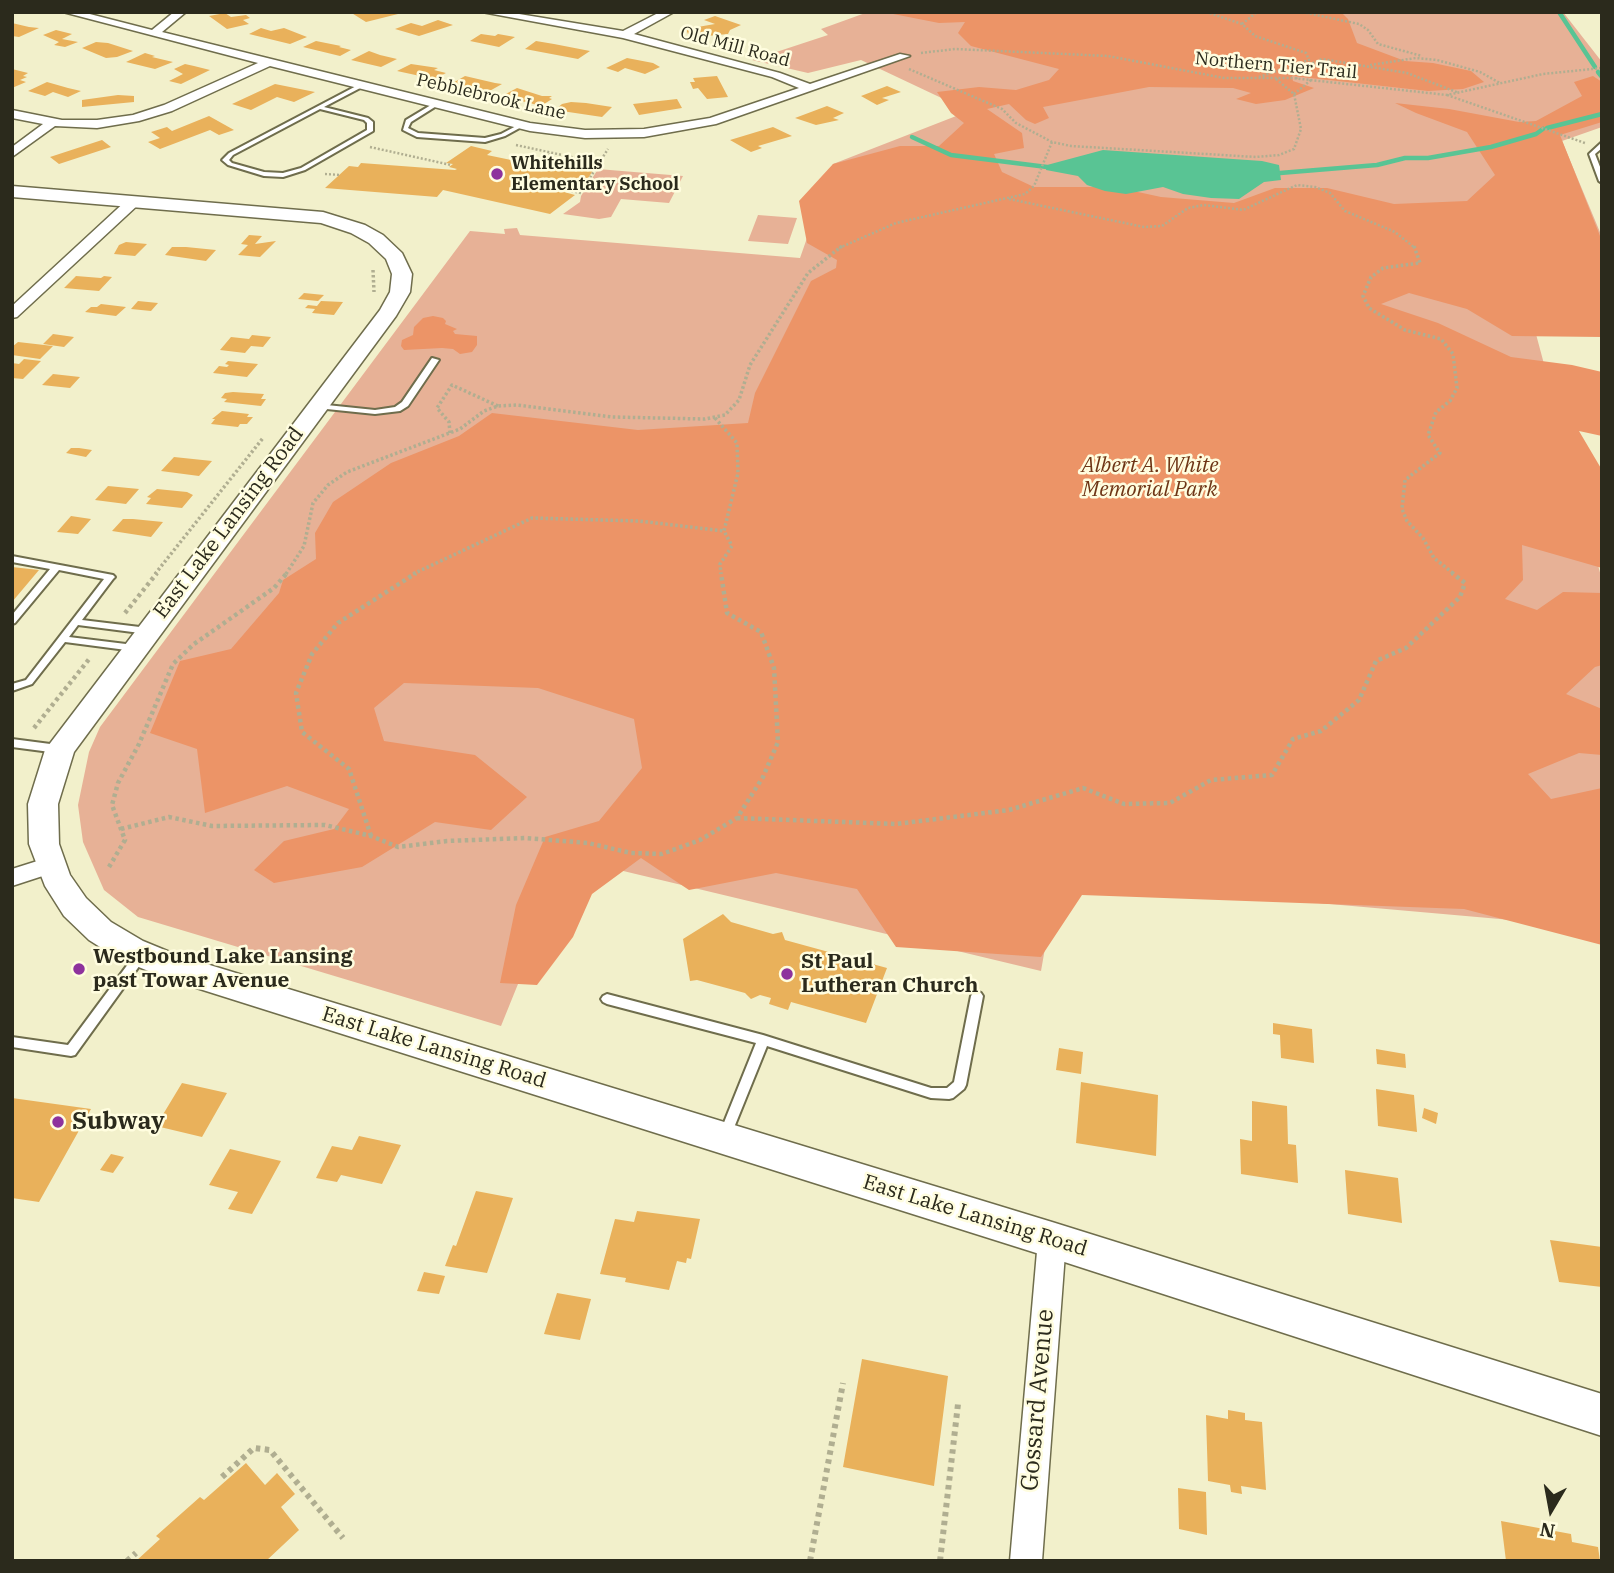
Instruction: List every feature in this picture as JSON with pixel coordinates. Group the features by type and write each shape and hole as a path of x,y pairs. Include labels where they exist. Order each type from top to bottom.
{"main road":[{"name":"East Lake Lansing Road","path":"12,191 323,219 358,229 390,250 402,274 400,292 395,302 60,750 43,804 44,844 50,865 75,907 100,931 141,955 168,966 1052,1240 1602,1415"}],"street":[{"name":"Pebblebrook Lane","path":"68,12 522,125 585,134 644,133 712,121 909,55"},
{"path":"156,32 181,12"},
{"name":"Old Mill Road","path":"487,12 624,35 776,75 808,87"},
{"path":"624,35 669,12"},
{"path":"15,117 51,124 97,124 151,114 269,62"},
{"path":"12,153 51,124"},
{"path":"12,314 134,201"},
{"path":"12,878 50,865"},
{"name":"Gossard Avenue","path":"1026,1561 1052,1240"}],"lane":[{"path":"319,107 366,119 370,122 370,131 303,169 283,175 264,174 225,160 231,154 319,107 362,85"},
{"path":"436,104 408,121 405,129 417,135 485,140 503,135 522,125"},
{"path":"1599,145 1592,157 1602,181"},
{"path":"317,406 375,412 397,409 405,404 435,360"},
{"path":"12,559 110,577 29,682 12,688"},
{"path":"12,621 56,568"},
{"path":"77,622 115,626 141,639"},
{"path":"63,639 101,644 141,639"},
{"path":"17,744 60,750"},
{"path":"12,1042 71,1051 141,955"},
{"path":"607,999 763,1040 931,1093 949,1094 960,1085 977,996"},
{"path":"723,1138 763,1040"}],"path":[{"path":"1206,12 1242,24 1255,36 1306,54 1309,60 1283,71 1247,79"},
{"path":"1242,24 1257,12"},
{"path":"1302,12 1359,24 1368,30 1378,44 1428,59"},
{"name":"Northern Tier Trail","path":"909,55 955,49 1108,56 1224,78 1311,80 1447,95 1544,74 1602,68"},
{"path":"1296,79 1302,68 1322,58 1408,74 1459,93"},
{"path":"1366,66 1384,61 1428,59 1480,72 1500,83"},
{"path":"909,68 1002,109 1016,123 1052,142 1071,146 1210,154 1279,155 1294,149 1301,129 1294,94 1275,79"},
{"path":"1294,94 1311,80"},
{"path":"1447,95 1599,145"},
{"path":"109,867 119,854 125,839 112,805 118,783 139,744 173,664 194,643 274,588 294,565 304,546 313,503 328,485 358,467 450,433 484,411 498,406 526,405 612,418 715,418 725,415 739,400 750,365 808,273 841,247 880,229 965,206 1025,194 1038,177 1052,142"},
{"path":"511,145 599,163 581,193 566,190"},
{"path":"536,165 552,153"},
{"path":"737,818 896,824 1009,810 1083,788 1124,804 1170,803 1211,780 1272,775 1293,739 1321,731 1359,700 1376,661 1406,648 1460,597 1465,583 1434,558 1402,509 1405,480 1440,453 1428,435 1436,412 1450,401 1457,388 1452,354 1441,340 1405,330 1369,308 1363,296 1371,277 1383,268 1420,263 1414,246 1395,232 1345,211 1330,193 1297,185 1244,210 1204,205 1188,208 1162,226 1144,227 1009,199"},
{"path":"370,299 375,275 372,264"},
{"path":"450,433 449,422 437,408 452,384 498,406"},
{"path":"121,829 169,817 212,826 325,825 371,835 398,847 524,838 589,843 631,853 662,854 701,840 737,818 763,777 778,742 774,668 761,632 737,621 727,613 720,564 732,546 724,531 738,473 737,443 715,418"},
{"path":"115,626 266,434"},
{"path":"371,835 349,769 302,732 296,693 312,654 338,624 404,579 532,517 639,521 724,531"},
{"path":"17,744 101,644"},
{"path":"810,1561 843,1383"},
{"path":"940,1561 958,1404"},
{"path":"222,1477 254,1448 271,1450 343,1538"},
{"path":"127,1561 135,1553"}],"green space":[{"name":"Albert A. White Memorial Park","path":"868,12 1563,12 1602,62 1602,127 1562,141 1602,237 1602,328 1533,323 1602,580 1602,928 1057,880 1041,971 569,858 501,1026 138,917 104,890 83,842 78,805 89,752 100,727 470,231 505,234 504,229 517,228 520,235 800,258 833,164 969,111 861,60 808,73 752,60 828,35 821,29"},
{"name":"Albert A. White Memorial Park","path":"883,12 1341,12 1348,19 1357,43 1405,61 1433,63 1471,71 1484,82 1463,89 1428,91 1292,76 1293,81 1314,88 1285,100 1256,104 1236,99 1251,93 1233,88 1149,87 1043,107 1049,118 1035,124 1026,120 1009,104 987,109 1022,133 1024,148 994,154 1002,172 1034,187 1115,187 1161,197 1234,203 1275,188 1327,188 1394,204 1467,201 1495,175 1467,132 1395,103 1449,109 1519,122 1536,121 1582,96 1574,82 1593,76 1602,82 1602,122 1560,135 1602,241 1602,337 1512,336 1467,309 1409,293 1381,304 1438,323 1511,357 1602,372 1602,436 1579,431 1602,470 1602,568 1522,545 1523,580 1505,599 1537,610 1563,592 1602,593 1602,665 1595,667 1566,694 1602,709 1602,755 1579,753 1528,774 1551,799 1602,788 1602,945 1464,909 1082,895 1041,957 896,947 857,889 776,873 689,890 641,858 592,894 573,937 537,985 500,983 516,905 545,837 599,821 642,768 634,719 538,688 404,683 374,708 384,741 475,755 527,797 491,830 435,822 362,867 274,883 254,870 284,841 334,829 349,809 287,786 205,813 197,749 150,733 180,661 231,649 279,593 283,580 316,559 315,533 333,502 391,463 459,436 492,413 638,430 748,423 755,393 811,281 836,268 837,260 807,243 799,201 833,164 900,146 939,146 964,123 951,113 937,92 979,87 1016,90 1049,80 1059,69 971,46 958,33 965,22 939,23"},
{"path":"598,169 683,176 669,203 621,199 611,217 599,219 563,214 580,202"},
{"path":"758,215 797,218 788,244 748,241"},
{"path":"423,318 443,318 445,324 457,329 453,331 455,334 477,336 477,345 472,352 460,354 453,349 442,348 404,350 401,346 402,340 413,335 414,327"}],"shaded area":[{"path":"1103,150 1262,161 1279,165 1281,180 1264,182 1239,199 1211,198 1183,194 1163,187 1126,194 1105,191 1087,185 1078,176 1046,170 1047,165"}],"building":[{"path":"350,12 402,12 402,13 366,22"},
{"path":"225,13 231,17 246,15 250,18 243,20 249,24 227,29 209,16"},
{"path":"715,16 741,25 730,30 728,34 697,37 695,33 688,34 686,29 715,24 704,20"},
{"path":"438,20 453,25 419,36 395,29 411,23 422,26"},
{"path":"12,23 39,28 19,37 12,36"},
{"path":"261,28 271,31 284,28 307,37 290,44 249,34"},
{"path":"56,30 72,34 62,39 78,42 65,47 54,45 59,42 43,35"},
{"path":"481,34 515,37 499,47 470,41"},
{"path":"316,41 351,50 340,56 303,47"},
{"path":"536,41 590,51 578,59 525,49"},
{"path":"96,42 133,51 106,58 82,48"},
{"path":"369,51 397,59 381,67 351,60"},
{"path":"145,53 173,62 155,69 126,62"},
{"path":"627,58 660,67 645,74 625,68 618,72 606,68"},
{"path":"185,64 210,70 181,84 169,81 183,74 174,69"},
{"path":"411,64 438,68 434,70 446,73 434,79 397,71"},
{"path":"12,69 28,73 23,76 27,77 20,80 26,82 12,88"},
{"path":"465,76 502,84 486,93 451,84"},
{"path":"717,76 728,97 707,99 698,88 693,89 690,82 695,82 693,78"},
{"path":"47,82 81,91 68,97 53,92 45,96 28,91"},
{"path":"275,84 315,92 294,102 277,97 251,110 232,104"},
{"path":"887,86 901,92 882,98 889,100 877,105 861,96"},
{"path":"517,88 542,96 552,96 549,98 552,99 541,106 502,96"},
{"path":"118,95 134,96 134,102 82,107 82,100"},
{"path":"677,99 682,108 639,115 633,104"},
{"path":"571,102 612,107 602,117 555,110 562,104"},
{"path":"827,106 844,113 833,118 839,120 816,125 795,118"},
{"path":"209,116 234,130 219,135 210,130 160,149 148,142 160,138 151,132 167,127 172,131"},
{"path":"773,127 792,136 758,146 762,148 751,152 730,140"},
{"path":"102,140 111,147 59,164 50,157"},
{"path":"471,146 492,151 487,155 540,166 550,159 594,169 581,189 569,188 564,192 575,195 550,214 443,190 437,197 325,188 349,166 358,167 361,163 455,170 457,169 449,167 453,164 446,163"},
{"path":"249,235 262,236 255,244 276,241 260,257 238,255 248,245 241,244"},
{"path":"126,242 147,244 135,256 114,254 119,245"},
{"path":"172,247 216,250 206,261 165,255"},
{"path":"76,276 112,277 99,291 64,288"},
{"path":"304,293 324,295 318,301 298,299"},
{"path":"138,301 158,303 151,311 131,309"},
{"path":"321,301 343,302 334,315 312,313 315,309 305,308 308,305 317,306"},
{"path":"101,304 126,307 116,316 85,312"},
{"path":"53,334 74,337 64,347 43,344"},
{"path":"252,335 271,337 263,347 251,346 245,353 220,350 231,337 249,339"},
{"path":"18,342 53,346 40,359 12,355 12,347"},
{"path":"24,359 41,361 23,379 12,378 12,363 19,364"},
{"path":"228,361 258,364 247,377 213,373 219,366 227,367 229,365 225,364"},
{"path":"53,374 80,377 70,388 42,385"},
{"path":"225,393 264,394 261,399 266,399 261,406 224,402 227,399 221,398"},
{"path":"222,411 249,414 247,417 253,417 247,424 240,424 238,427 211,424 215,419 212,419"},
{"path":"71,448 92,450 86,457 66,453"},
{"path":"174,457 212,461 199,476 161,471"},
{"path":"108,486 139,489 126,504 95,500"},
{"path":"157,489 193,495 182,508 146,504 151,498 147,497"},
{"path":"71,516 91,519 78,534 57,532"},
{"path":"123,519 163,522 151,537 112,531"},
{"path":"12,567 39,570 12,602"},
{"name":"St Paul Lutheran Church","path":"723,914 731,922 773,934 782,932 785,940 887,968 866,1023 791,1002 788,1010 769,1004 771,998 760,995 751,999 745,993 697,980 690,981 683,939"},
{"path":"1273,1023 1312,1029 1314,1063 1281,1058 1280,1035 1273,1034"},
{"path":"1059,1048 1083,1052 1081,1074 1056,1070"},
{"path":"1376,1049 1405,1054 1406,1068 1377,1064"},
{"path":"1081,1082 1158,1095 1156,1156 1076,1143"},
{"path":"182,1083 227,1093 202,1137 156,1126"},
{"path":"1376,1089 1414,1095 1417,1132 1378,1126"},
{"path":"12,1098 91,1109 39,1202 12,1198"},
{"path":"1252,1101 1287,1106 1288,1144 1296,1145 1298,1183 1241,1174 1240,1139 1252,1141"},
{"path":"1424,1108 1438,1113 1436,1124 1422,1118"},
{"path":"359,1136 401,1145 382,1184 341,1175 337,1182 316,1178 332,1146 352,1150"},
{"path":"230,1149 281,1161 252,1214 228,1209 238,1192 209,1185"},
{"path":"111,1154 124,1157 113,1173 100,1170"},
{"path":"1345,1170 1398,1178 1402,1223 1348,1214"},
{"path":"476,1191 513,1198 487,1273 445,1266 453,1245 456,1246"},
{"path":"637,1211 700,1219 691,1259 687,1258 686,1263 677,1261 669,1290 625,1282 626,1278 600,1274 615,1219 634,1222"},
{"path":"1550,1240 1602,1247 1602,1287 1559,1282"},
{"path":"424,1272 445,1276 439,1294 417,1291"},
{"path":"557,1293 591,1299 580,1340 544,1334"},
{"path":"862,1359 948,1376 934,1486 843,1467"},
{"path":"1228,1410 1245,1413 1245,1420 1262,1422 1266,1490 1241,1486 1242,1494 1231,1492 1230,1485 1208,1481 1206,1415 1228,1419"},
{"path":"246,1463 265,1485 277,1473 295,1494 281,1507 299,1530 266,1561 136,1561 160,1539 156,1536 200,1497 204,1500"},
{"path":"1178,1488 1206,1492 1207,1535 1179,1529"},
{"path":"1501,1521 1571,1534 1572,1542 1598,1547 1600,1561 1506,1561"}],"waterway":[{"path":"1559,12 1595,67"},
{"path":"1598,72 1602,77"},
{"path":"1547,128 1602,114"},
{"path":"1280,173 1377,165 1405,158 1428,158 1491,147 1536,134 1543,129"},
{"path":"912,137 951,155 1047,167"}],"place":[{"name":"Whitehills Elementary School","path":"497,174"},
{"name":"Westbound Lake Lansing past Towar Avenue","path":"79,969"},
{"name":"St Paul Lutheran Church","path":"787,974"},
{"name":"Subway","path":"58,1122"}]}
